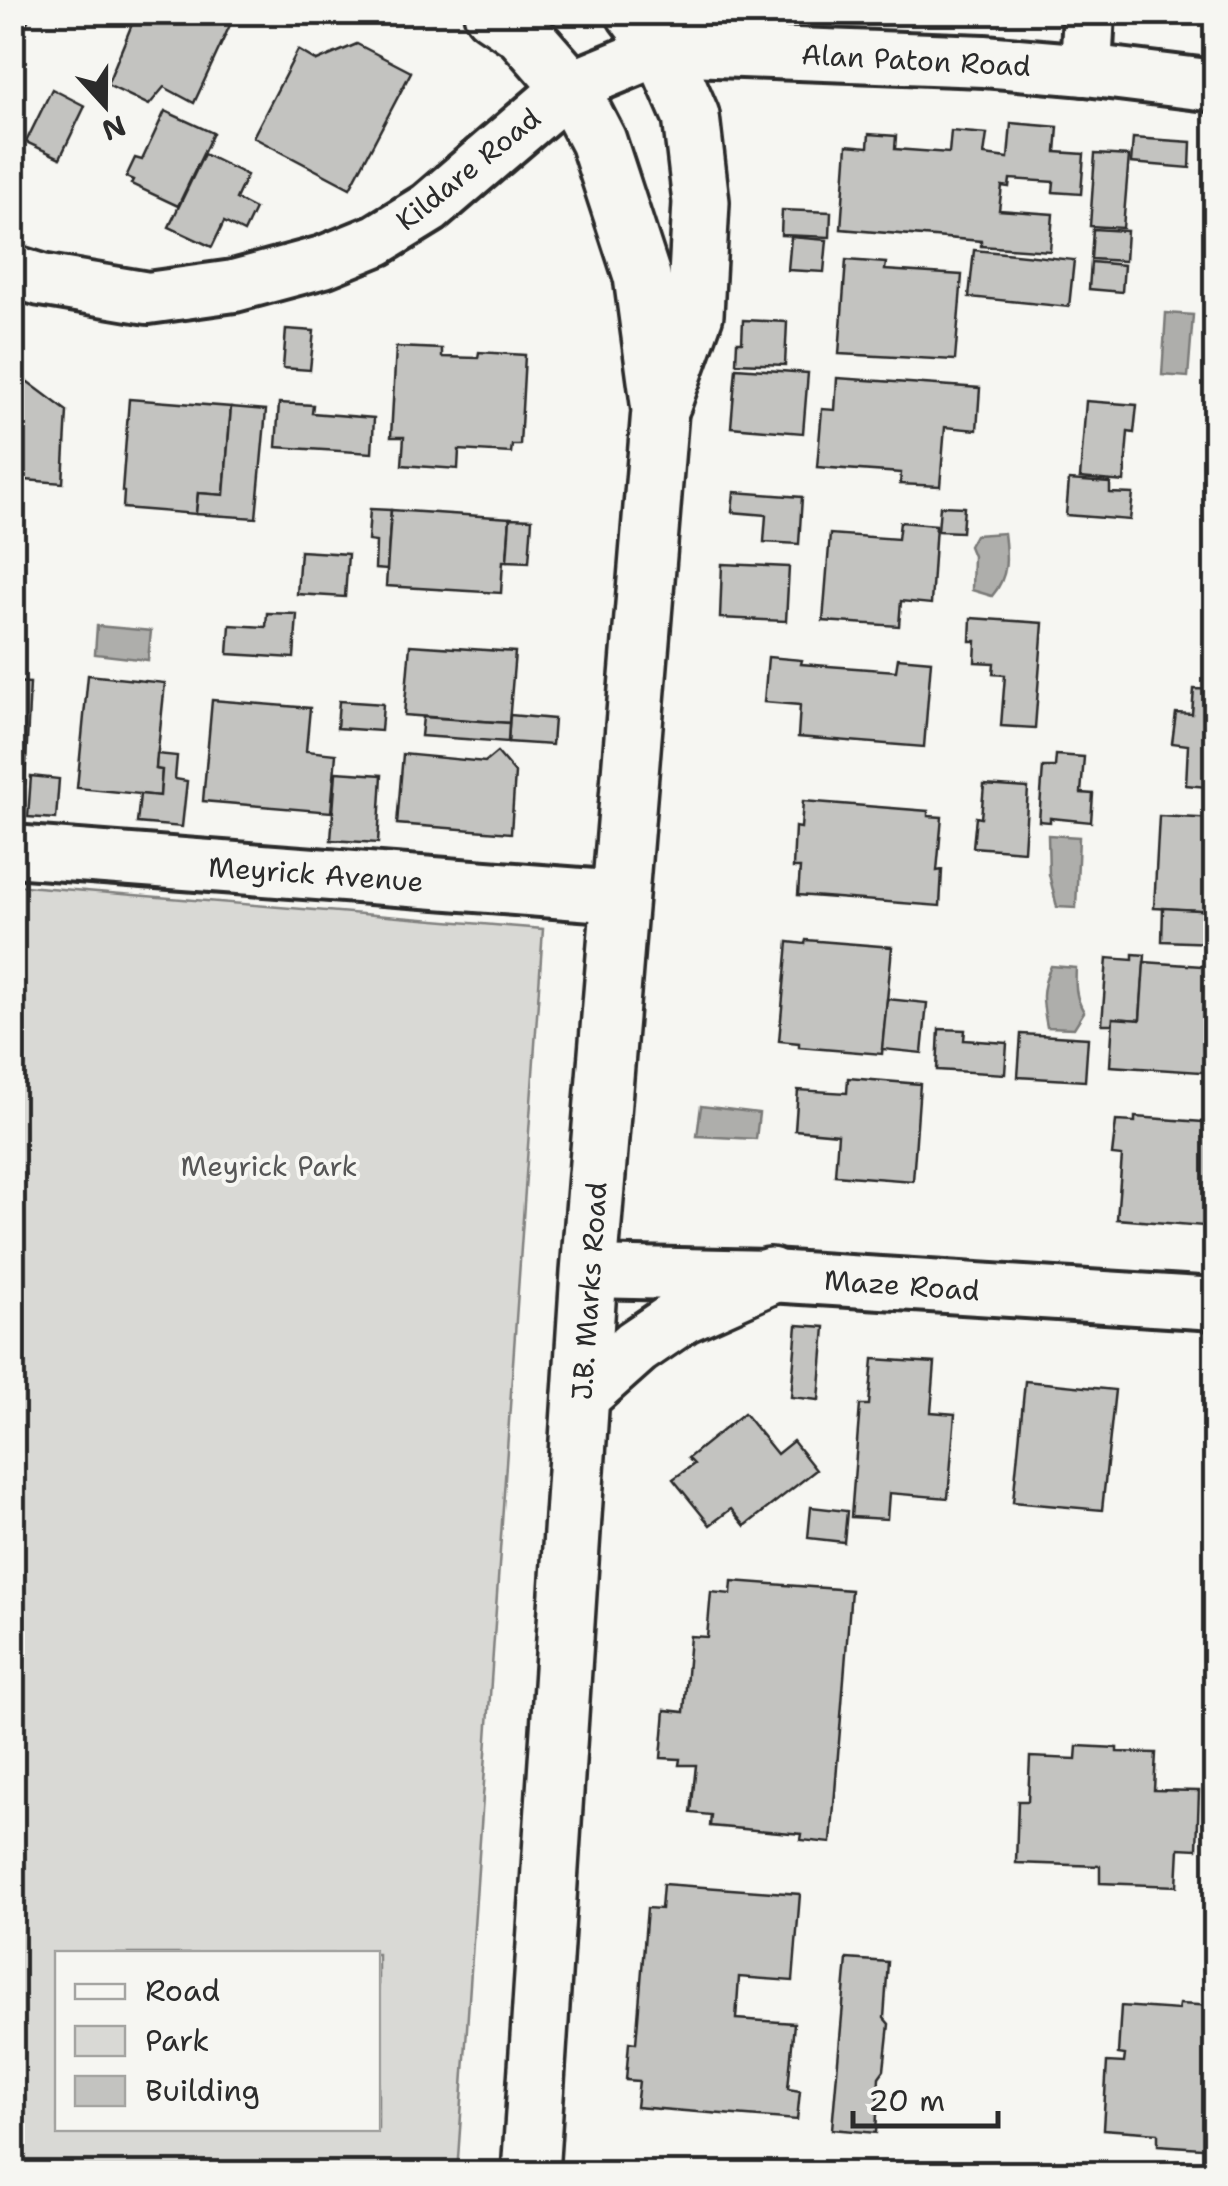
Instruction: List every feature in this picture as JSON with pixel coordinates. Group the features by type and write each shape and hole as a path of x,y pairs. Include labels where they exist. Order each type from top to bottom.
{"street":[{"path":"492,12 522,32 570,87"},
{"path":"1086,70 1089,12"},
{"name":"Kildare Road","path":"12,270 42,280 148,298 234,286 323,262 376,240 428,208 570,87 656,25"},
{"name":"J.B. Marks Road","path":"656,25 691,116 701,202 695,314 660,410"},
{"name":"Alan Paton Road","path":"656,25 1216,86"},
{"name":"J.B. Marks Road","path":"530,2174 588,1272 660,410 642,276 598,141 570,87"},
{"name":"Meyrick Avenue","path":"12,852 620,897"},
{"name":"Maze Road","path":"588,1272 770,1276 1216,1304"},
{"path":"581,1396 636,1347 683,1315 770,1276"}],"green space":[{"name":"Meyrick Park","path":"13,885 543,929 457,2173 13,2173"}],"shaded area":[{"path":"1166,313 1193,315 1188,377 1162,375"},
{"path":"1004,533 1006,566 998,589 992,596 972,590 973,556 969,546 975,535"},
{"path":"97,626 151,631 148,660 95,654"},
{"path":"1048,835 1079,837 1076,908 1057,907 1049,874"},
{"path":"1051,966 1076,968 1076,991 1084,1012 1074,1028 1047,1027 1043,996"},
{"path":"701,1106 759,1113 756,1139 697,1136"}],"building":[{"path":"12,12 32,12 14,51 12,50"},
{"path":"137,12 236,12 194,103 164,87 149,105 107,85"},
{"path":"357,44 411,72 350,188 253,137 298,50 317,61"},
{"path":"52,89 85,106 60,158 26,142"},
{"path":"165,111 213,133 178,206 131,184 133,180 126,177 135,158 142,160"},
{"path":"1011,123 1058,127 1056,152 1084,154 1081,194 1053,192 1054,182 1010,179 1009,187 1002,186 999,210 1053,214 1050,251 841,229 847,145 868,147 869,134 896,136 895,149 949,153 951,131 987,134 984,155 1008,158"},
{"path":"1133,138 1191,142 1190,168 1131,163"},
{"path":"204,154 247,175 236,199 255,209 244,232 224,222 212,247 169,227"},
{"path":"1095,154 1129,156 1123,228 1090,226"},
{"path":"1210,172 1216,172 1216,238 1205,237"},
{"path":"782,210 831,212 830,237 781,235"},
{"path":"1093,229 1127,231 1125,261 1091,259"},
{"path":"791,237 827,240 824,272 788,270"},
{"path":"974,250 1074,260 1069,307 969,297"},
{"path":"846,260 886,263 885,270 962,275 955,360 839,354"},
{"path":"1091,262 1124,265 1122,292 1089,289"},
{"path":"1214,304 1216,377 1208,377"},
{"path":"743,320 787,322 785,365 736,363"},
{"path":"286,329 314,331 310,370 283,368"},
{"path":"396,347 442,349 442,357 478,358 479,352 525,355 520,445 512,445 511,453 459,450 458,469 402,465 404,437 391,437"},
{"path":"736,368 808,373 803,433 731,427"},
{"path":"837,378 980,388 977,430 945,427 940,486 900,484 901,473 817,467 822,409 835,410"},
{"path":"12,380 28,382 67,411 63,483 12,479"},
{"path":"129,399 231,407 224,495 198,493 196,514 123,508"},
{"path":"1086,401 1137,405 1134,433 1128,432 1124,482 1080,478"},
{"path":"279,403 313,405 312,413 374,418 372,453 276,447"},
{"path":"231,407 266,410 256,518 196,514 198,493 224,495"},
{"path":"1069,480 1110,483 1110,493 1133,494 1130,520 1066,515"},
{"path":"734,492 802,497 799,544 764,542 766,515 732,512"},
{"path":"940,506 964,507 962,532 938,531"},
{"path":"370,509 391,510 387,570 375,569 376,542 368,541"},
{"path":"391,510 510,518 501,593 386,586"},
{"path":"510,518 532,519 529,562 507,561"},
{"path":"900,522 936,525 931,604 901,601 899,626 823,621 830,534 898,539"},
{"path":"300,551 348,554 345,597 297,594"},
{"path":"722,564 789,567 786,621 720,618"},
{"path":"267,613 297,614 294,658 228,654 230,625 266,627"},
{"path":"971,618 1043,623 1035,728 1001,726 1005,675 993,674 994,663 975,662 976,641 970,641"},
{"path":"410,645 515,652 509,723 404,715"},
{"path":"768,657 802,660 801,664 896,671 898,658 931,661 924,747 798,737 800,705 764,702"},
{"path":"88,675 165,683 156,769 162,770 160,796 77,788"},
{"path":"12,682 30,683 25,784 12,783"},
{"path":"1194,689 1216,690 1207,787 1186,785 1188,745 1172,743 1176,713 1192,714"},
{"path":"212,700 310,708 306,751 336,754 331,812 203,801"},
{"path":"339,701 383,704 381,731 337,728"},
{"path":"510,715 554,719 552,745 508,742"},
{"path":"1211,715 1216,715 1216,790 1207,789"},
{"path":"423,717 509,723 508,742 421,736"},
{"path":"497,752 515,773 511,833 397,824 403,754 485,762"},
{"path":"157,754 177,756 175,779 187,781 182,827 137,823 140,794 160,796 162,770 156,769"},
{"path":"1056,755 1084,757 1081,793 1093,794 1091,822 1050,818 1050,822 1039,821 1043,767 1055,767"},
{"path":"336,772 382,775 378,843 331,840"},
{"path":"31,776 59,779 56,819 28,817"},
{"path":"984,785 1028,788 1024,851 973,847"},
{"path":"803,801 928,811 928,816 942,817 937,871 942,870 940,906 798,895 800,868 793,868 795,827 801,828"},
{"path":"1159,816 1216,819 1216,911 1154,908"},
{"path":"1163,908 1216,911 1215,943 1162,941"},
{"path":"806,940 892,947 882,1054 799,1047 799,1043 779,1041 788,942 805,944"},
{"path":"1133,954 1145,955 1140,1020 1113,1018 1113,1024 1102,1024 1107,958 1133,960"},
{"path":"1144,962 1216,967 1216,1073 1110,1066 1113,1018 1140,1020"},
{"path":"887,999 927,1003 922,1053 882,1049"},
{"path":"939,1029 965,1030 964,1040 1007,1043 1005,1074 937,1070"},
{"path":"1021,1034 1088,1038 1085,1081 1018,1077"},
{"path":"848,1078 920,1084 913,1181 835,1175 838,1134 795,1130 798,1090 847,1093"},
{"path":"1135,1117 1216,1123 1216,1227 1117,1219 1122,1156 1112,1155 1116,1121 1135,1122"},
{"path":"797,1325 825,1327 819,1400 791,1397"},
{"path":"873,1359 935,1363 931,1412 955,1414 948,1498 889,1493 887,1519 851,1517 860,1405 869,1405"},
{"path":"1025,1381 1115,1390 1102,1510 1013,1502"},
{"path":"744,1413 777,1454 793,1441 816,1470 745,1526 731,1509 710,1525 673,1479 694,1464 688,1458"},
{"path":"811,1507 847,1511 844,1542 808,1538"},
{"path":"732,1581 851,1590 831,1843 801,1840 802,1834 710,1826 711,1815 691,1813 696,1765 679,1765 680,1759 661,1758 665,1710 684,1712 690,1636 707,1637 711,1592 731,1594"},
{"path":"1077,1746 1156,1753 1154,1790 1199,1791 1197,1849 1179,1848 1177,1886 1100,1883 1100,1866 1016,1863 1018,1801 1028,1801 1030,1757 1076,1759"},
{"path":"663,1884 800,1894 793,1981 739,1977 736,2019 794,2023 788,2089 800,2091 797,2120 636,2107 639,2081 626,2080 629,2042 636,2043 647,1908 661,1909"},
{"path":"847,1959 888,1962 884,2018 889,2024 884,2070 879,2077 876,2133 832,2129"},
{"path":"1179,2004 1216,2006 1216,2149 1158,2145 1158,2133 1103,2129 1107,2062 1124,2063 1125,2055 1118,2054 1121,2006 1178,2010"},
{"path":"789,2164 930,2170 930,2174 788,2174"},
{"path":"971,2168 1033,2174 971,2174"}]}
